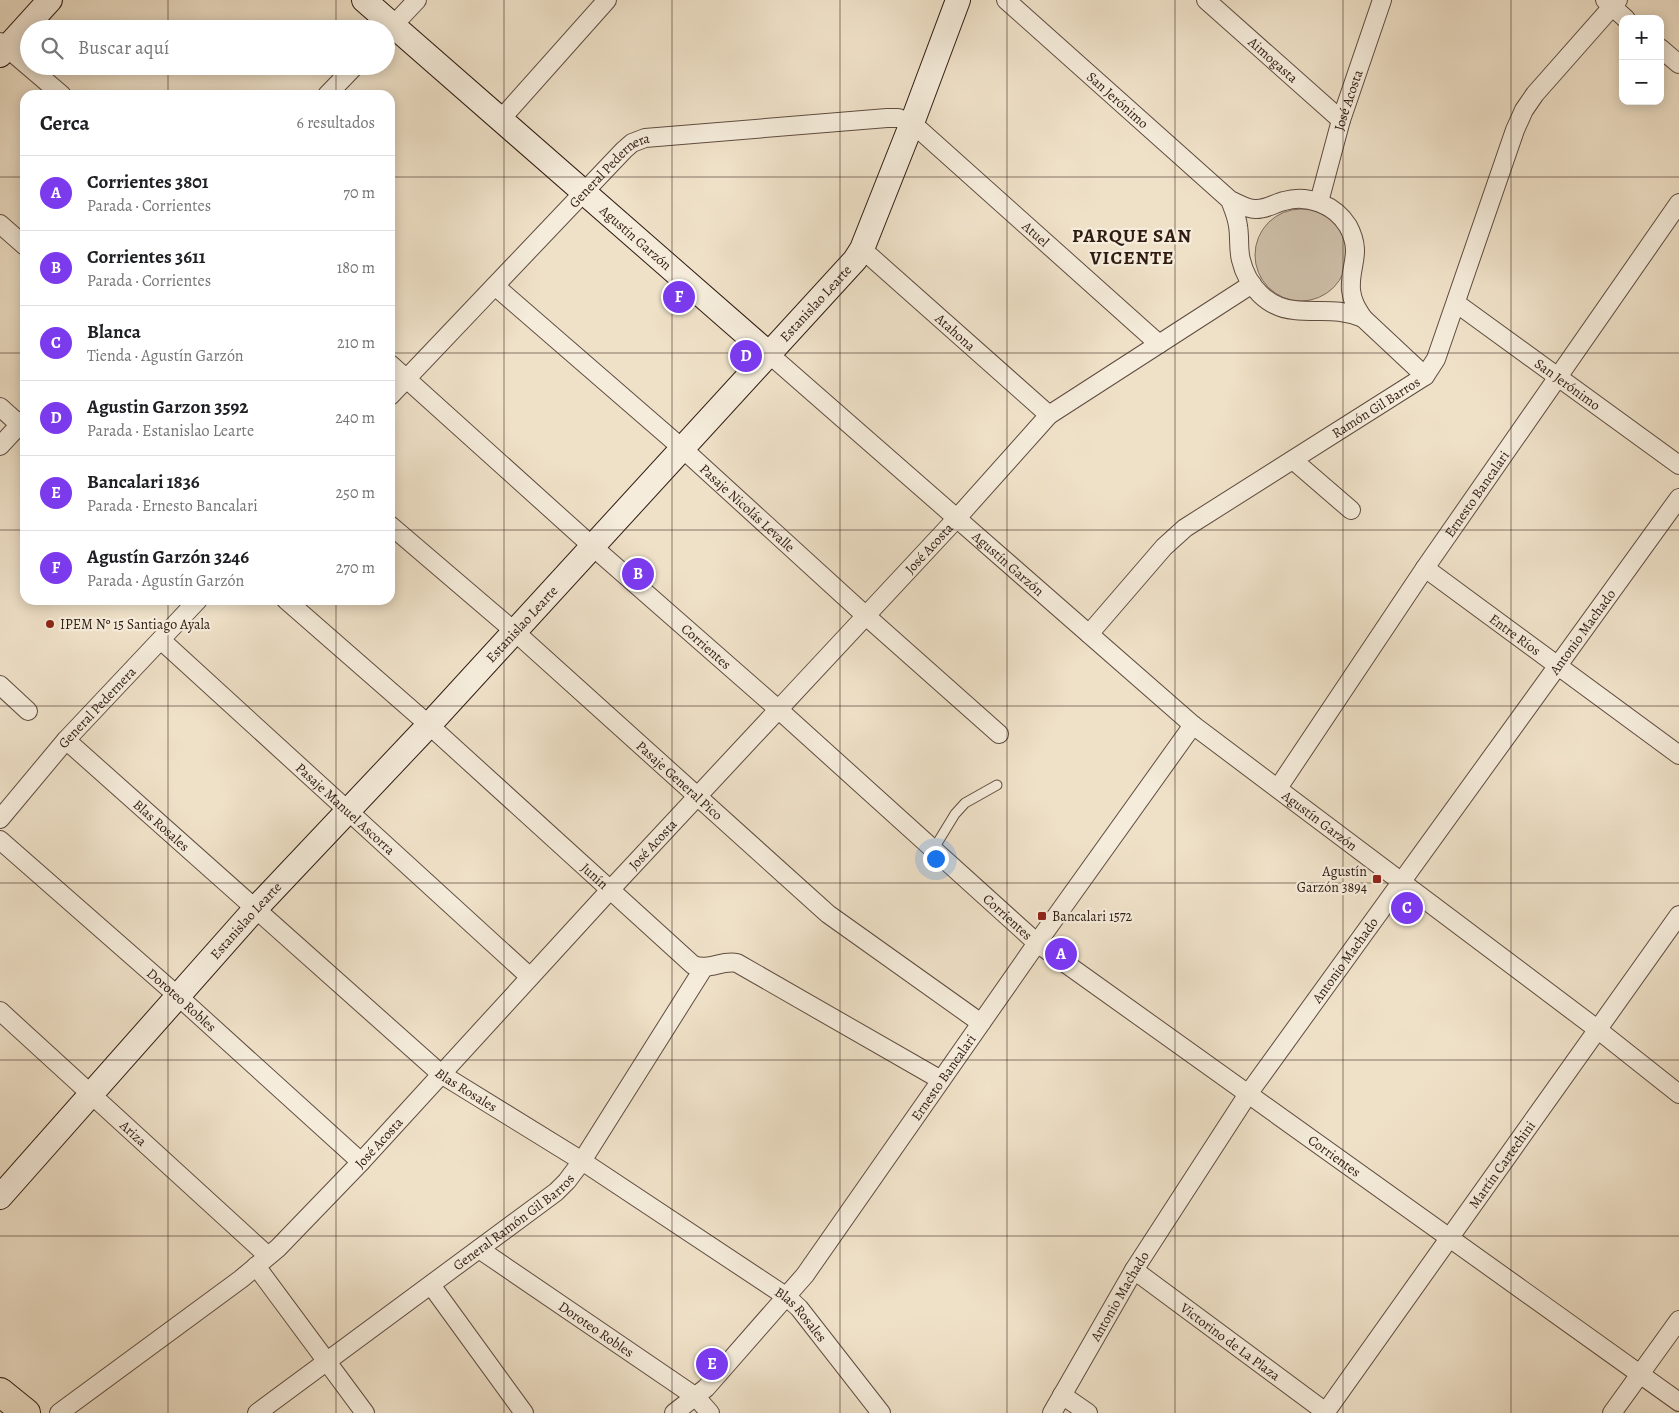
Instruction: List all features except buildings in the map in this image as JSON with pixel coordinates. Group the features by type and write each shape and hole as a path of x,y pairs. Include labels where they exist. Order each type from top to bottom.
{"main road":[{"path":"30,20 50,0"},
{"name":"Agustín Garzón","path":"364,0 382,20"},
{"name":"Estanislao Learte","path":"0,1197 256,908 348,812 856,260 912,123 958,0"},
{"path":"2,48 20,30"},
{"name":"Agustín Garzón","path":"395,33 501,120 769,354"},
{"path":"0,1392 26,1413"}],"street":[{"path":"395,24 417,0"},
{"path":"501,120 608,0"},
{"name":"San Jerónimo","path":"1006,0 1230,200"},
{"name":"Aimogasta","path":"1206,0 1341,120"},
{"name":"José Acosta","path":"1319,202 1341,120 1382,0"},
{"path":"1611,2 1622,15"},
{"name":"Ramón Gil Barros","path":"1089,634 1173,537 1425,376 1436,358 1515,130 1524,110 1611,2"},
{"path":"2,48 20,62"},
{"path":"1664,51 1679,64"},
{"path":"36,75 56,90"},
{"path":"332,90 346,75"},
{"name":"General Pedernera","path":"395,390 632,143 645,138 887,118 898,118 912,123"},
{"name":"Atuel","path":"912,123 1159,344"},
{"path":"1230,200 1254,209 1284,201 1302,199 1319,202 1335,212 1352,235 1355,253 1350,282 1354,304 1363,318 1425,376"},
{"path":"1230,200 1238,224 1244,269 1252,284 1263,297 1277,306 1292,310 1348,312 1363,318"},
{"name":"Ernesto Bancalari","path":"1278,788 1425,568 1679,203"},
{"path":"1240,249 1247,228 1253,220 1276,204"},
{"path":"0,224 20,242"},
{"name":"Atahona","path":"862,249 1049,415"},
{"path":"1318,310 1341,293 1350,282"},
{"name":"José Acosta","path":"59,1413 262,1261 361,1162 610,890 957,518 1049,415 1252,284"},
{"name":"Pasaje Nicolás Levalle","path":"494,286 683,449 999,734"},
{"name":"San Jerónimo","path":"1456,303 1679,465"},
{"name":"Agustín Garzón","path":"769,354 1193,725 1597,1029 1679,1094"},
{"name":"Corrientes","path":"395,368 592,546 778,709 1037,943 1679,1402"},
{"path":"0,407 20,421"},
{"path":"0,446 20,424"},
{"path":"1293,460 1351,510"},
{"name":"Antonio Machado","path":"1052,1413 1134,1270 1248,1094 1679,498"},
{"name":"Pasaje General Pico","path":"395,529 514,631 828,914 981,1023"},
{"name":"Entre Ríos","path":"1425,568 1679,755"},
{"name":"General Pedernera","path":"0,819 66,740 193,605"},
{"name":"Junín","path":"292,605 428,725 685,959 693,965 703,968"},
{"name":"Pasaje Manuel Ascorra","path":"160,640 530,977"},
{"path":"0,685 28,711"},
{"name":"Ernesto Bancalari","path":"674,1413 706,1388 806,1275 1037,943 1193,725"},
{"name":"Blas Rosales","path":"66,740 441,1074 582,1160 787,1297 799,1308 881,1413"},
{"name":"Doroteo Robles","path":"0,840 179,997 361,1162"},
{"name":"Martín Cartechini","path":"1326,1413 1448,1237 1679,915"},
{"path":"703,968 728,961 737,963 941,1080"},
{"name":"General Ramón Gil Barros","path":"257,1413 556,1192 567,1181 582,1160 703,968"},
{"name":"Ariza","path":"0,1011 92,1094 262,1261 327,1361 365,1413"},
{"name":"Doroteo Robles","path":"479,1249 696,1397 710,1413"},
{"name":"Victorino de La Plaza","path":"1134,1270 1326,1413"},
{"path":"431,1284 524,1413"},
{"path":"1612,1413 1679,1320"},
{"path":"1062,1395 1088,1413"}],"lane":[{"path":"932,850 955,814 965,803 997,785"}],"shaded area":[{"path":"1301,209 1319,212 1334,222 1344,237 1347,255 1344,273 1334,288 1319,298 1301,301 1283,298 1268,288 1258,273 1255,255 1258,237 1268,222 1283,212"}],"place":[{"name":"Agustín Garzón 3246","path":"679,297"},
{"name":"Agustin Garzon 3592","path":"746,356"},
{"name":"Corrientes 3611","path":"638,574"},
{"name":"IPEM Nº 15 Santiago Ayala","path":"50,624"},
{"name":"Agustín Garzón 3894","path":"1377,879"},
{"name":"Blanca","path":"1407,908"},
{"name":"Bancalari 1572","path":"1042,916"},
{"name":"Corrientes 3801","path":"1061,954"},
{"name":"Bancalari 1836","path":"712,1364"}],"district":[{"name":"PARQUE SAN VICENTE","path":"1132,247"}]}
